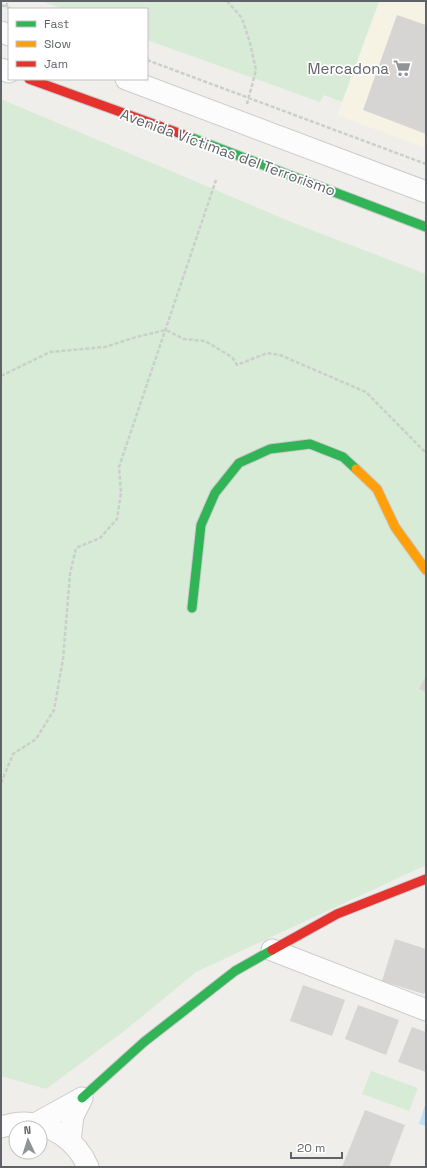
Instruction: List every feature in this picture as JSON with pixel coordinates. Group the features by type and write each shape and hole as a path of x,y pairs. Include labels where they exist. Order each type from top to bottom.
{"street":[{"name":"Avenida Víctimas del Terrorismo","path":"32,80 227,151 426,227"},
{"name":"Avenida Víctimas del Terrorismo","path":"129,80 426,192"},
{"path":"192,608 201,525 215,492 239,463 270,449 310,444 343,457 376,489 395,527 426,570"},
{"path":"42,1120 82,1098 144,1042 235,971 337,914 426,879"},
{"path":"272,950 426,1010"},
{"path":"70,1140 73,1116 82,1098"},
{"path":"48,1128 70,1140 78,1149 88,1167"}],"path":[{"path":"6,7 8,1"},
{"path":"227,1 242,18 250,43 256,70 249,98"},
{"path":"1,5 9,8"},
{"path":"148,60 426,164"},
{"path":"1,783 13,754 36,739 54,710 63,659 70,574 76,548 100,538 117,519 121,492 119,467 216,180"},
{"path":"1,376 50,352 105,347 136,337 166,330 184,339 205,342 232,357 237,365 267,353 280,355 366,392 426,453"}],"shaded area":[{"name":"Mercadona","path":"380,1 426,1 426,148 337,115"}],"green space":[{"path":"41,1 379,1 342,102 324,95 320,102 148,40 148,8 60,8"},
{"path":"1,99 296,224 426,274 426,865 196,972 123,1032 46,1089 1,1076"},
{"path":"371,1071 418,1088 409,1111 362,1094"}],"water":[{"path":"426,1102 426,1126 419,1124"}],"building":[{"name":"Mercadona","path":"397,15 426,25 426,134 363,110"},
{"path":"426,676 426,692 419,689"},
{"path":"395,939 426,949 426,989 424,994 382,981"},
{"path":"303,985 345,1000 332,1036 290,1021"},
{"path":"358,1005 399,1020 386,1055 345,1039"},
{"path":"412,1027 426,1032 426,1072 398,1062"},
{"path":"365,1110 405,1125 389,1167 342,1167"}],"traffic: fast":[{"path":"187,136 426,227"},
{"path":"192,608 201,525 215,493 239,463 270,449 310,444 343,457 356,469"},
{"path":"82,1098 144,1042 235,971 272,950"}],"traffic: slow":[{"path":"356,469 377,489 395,527 426,570"}],"traffic: jam":[{"path":"32,80 187,136"},
{"path":"272,950 337,914 426,879"}],"place":[{"name":"Mercadona","path":"402,68"}]}
